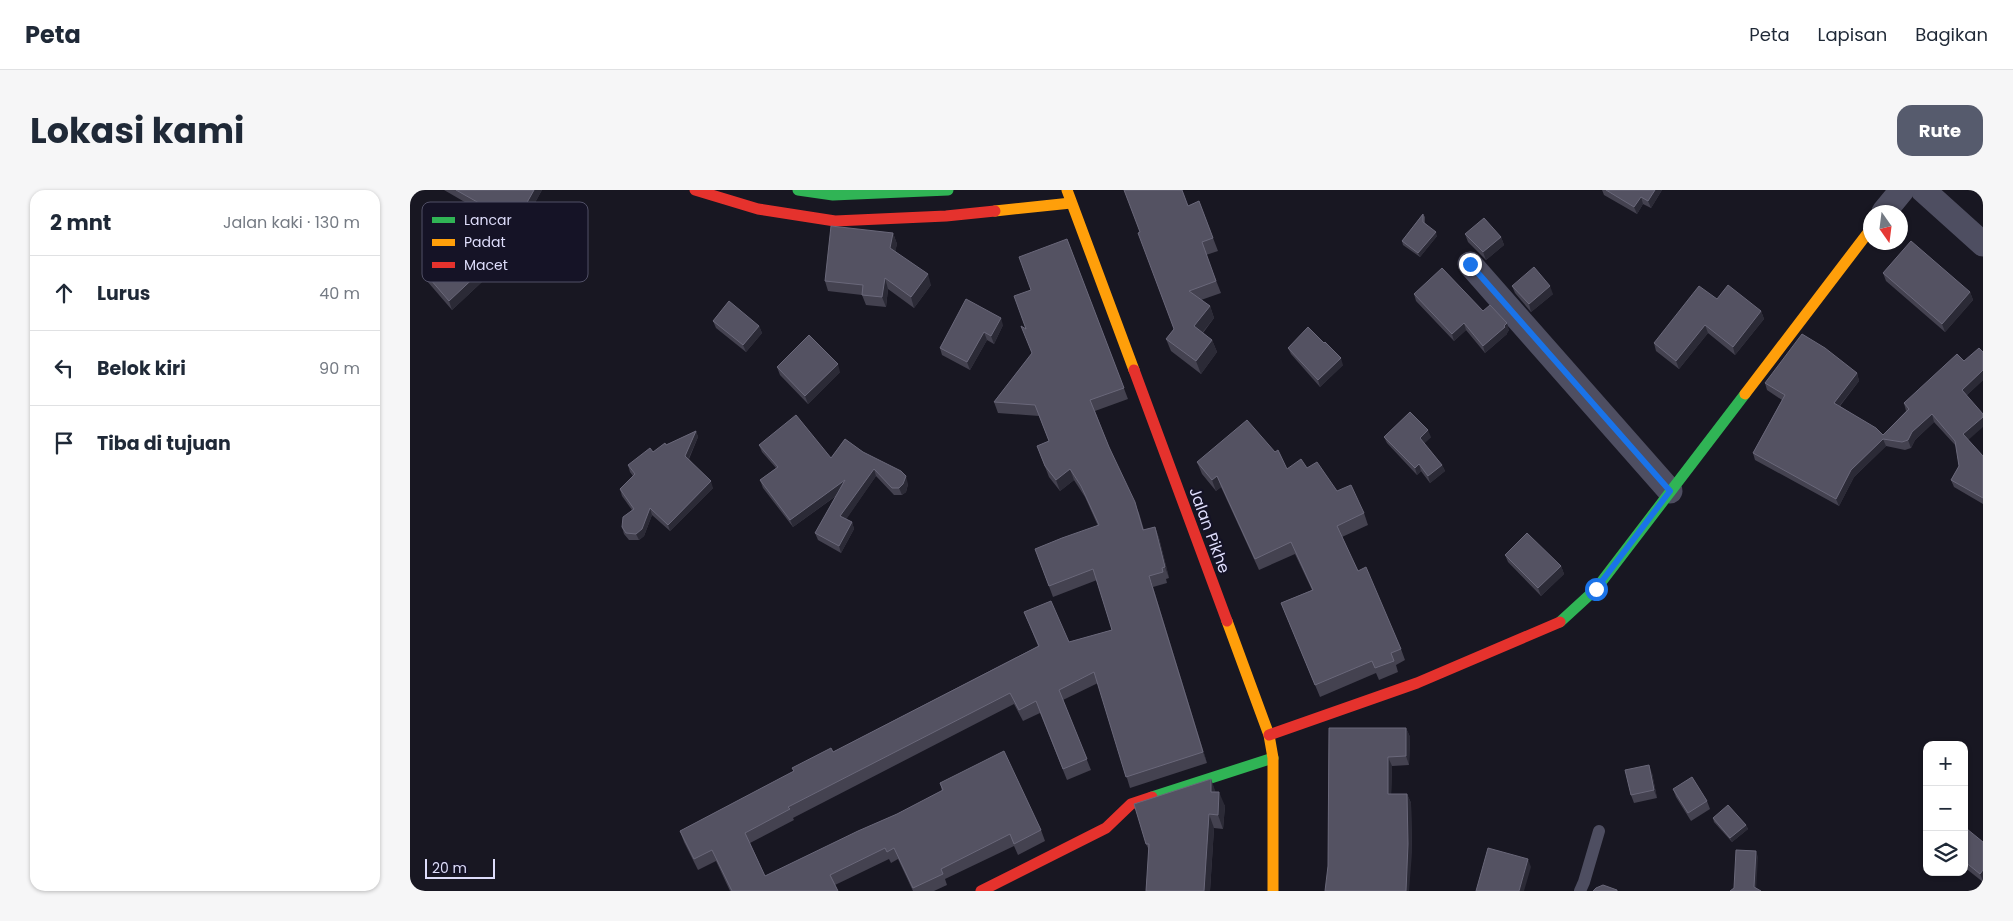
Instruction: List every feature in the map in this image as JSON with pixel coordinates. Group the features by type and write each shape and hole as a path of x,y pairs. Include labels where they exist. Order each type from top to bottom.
{"main road":[{"path":"695,190 758,209 835,221 946,216 1071,203"},
{"path":"798,190 832,195 948,190"},
{"name":"Jalan Pikhe","path":"1067,190 1269,735 1273,758 1273,891"},
{"path":"1269,735 1417,683 1562,621 1596,589 1863,239"},
{"path":"981,891 1106,828 1131,804 1273,758"}],"street":[{"path":"1890,205 1902,190"},
{"path":"1923,190 1983,244"},
{"path":"1470,264 1670,491"}],"lane":[{"path":"1580,891 1600,831"}],"building":[{"path":"456,190 534,190 527,202 477,202"},
{"path":"1124,190 1182,190 1188,206 1199,201 1213,238 1202,242 1216,281 1189,291 1210,306 1194,326 1212,340 1196,361 1166,339 1174,329"},
{"path":"1606,190 1655,190 1648,201 1641,197 1634,207"},
{"path":"1423,214 1423,222 1436,232 1418,253 1402,241"},
{"path":"1484,218 1501,237 1483,252 1465,234"},
{"path":"831,226 893,233 890,248 928,274 911,297 885,278 882,297 862,295 863,285 825,281"},
{"path":"1067,239 1124,388 1090,400 1109,447 1135,502 1143,530 1155,527 1165,567 1162,568 1163,572 1149,576 1203,752 1126,777 1094,672 1059,690 1087,759 1063,769 1036,701 1019,710 1010,693 788,807 790,809 745,833 765,876 897,814 943,790 940,783 1004,751 1041,830 1014,844 1010,834 941,869 943,874 913,888 894,848 887,852 885,848 830,875 838,891 732,891 712,850 694,859 680,831 794,771 792,768 831,748 833,752 1039,646 1024,612 1051,601 1069,642 1112,630 1093,569 1049,586 1035,549 1099,525 1081,486 1070,469 1056,480 1045,466 1037,446 1049,441 1035,405 994,402 1032,353 1021,326 1026,329 1014,296 1031,290 1019,257"},
{"path":"1911,241 1970,292 1942,324 1883,273 1903,250 1908,250 1908,244"},
{"path":"1534,267 1550,286 1529,304 1512,286"},
{"path":"1442,268 1483,311 1490,305 1507,323 1505,327 1483,346 1464,323 1452,334 1414,294"},
{"path":"433,282 469,282 449,301"},
{"path":"1728,285 1761,311 1733,347 1705,325 1676,361 1654,343 1699,286 1717,299"},
{"path":"966,299 1001,318 991,336 984,332 967,362 940,348"},
{"path":"729,301 759,326 743,345 713,321"},
{"path":"1308,327 1341,358 1318,380 1288,348"},
{"path":"1802,334 1825,348 1857,373 1834,403 1876,428 1883,435 1909,409 1904,403 1957,354 1964,361 1979,348 1983,352 1983,370 1962,390 1983,414 1983,417 1963,434 1983,456 1983,498 1951,480 1959,466 1955,441 1932,414 1912,432 1908,440 1902,442 1883,439 1851,470 1836,499 1753,453 1785,395 1765,383"},
{"path":"809,335 838,364 805,396 777,367"},
{"path":"1410,412 1428,430 1420,438 1442,465 1428,476 1419,464 1415,468 1384,437"},
{"path":"796,415 831,458 845,439 863,452 901,471 906,476 899,488 892,488 874,469 840,516 852,522 839,546 815,533 845,480 790,520 760,480 778,467 759,445"},
{"path":"1247,420 1275,452 1278,450 1287,469 1301,459 1307,468 1317,462 1337,491 1351,485 1364,513 1337,526 1358,571 1366,567 1401,649 1391,653 1394,661 1375,668 1372,661 1315,685 1281,603 1313,590 1291,542 1255,559 1217,476 1212,480 1197,462"},
{"path":"696,431 685,456 711,481 668,525 650,508 642,529 636,534 626,533 622,527 623,517 634,509 620,489 635,474 628,465 650,448 653,452 665,443 666,445"},
{"path":"1527,533 1561,566 1538,588 1505,555"},
{"path":"1329,728 1406,728 1406,756 1388,757 1388,794 1407,794 1408,844 1406,891 1325,891 1328,866"},
{"path":"1649,765 1654,790 1631,795 1625,770"},
{"path":"1692,777 1707,801 1688,813 1673,789"},
{"path":"1211,779 1211,792 1219,792 1218,815 1209,814 1204,891 1146,891 1149,844 1146,844 1134,804"},
{"path":"1728,805 1746,825 1730,838 1713,818"},
{"path":"1968,830 1983,842 1983,870 1980,874 1968,864"},
{"path":"1488,848 1528,859 1519,891 1476,891"},
{"path":"1736,850 1756,851 1754,887 1761,891 1730,891 1734,888"},
{"path":"1603,885 1617,890 1617,891 1593,891"}],"traffic: fast":[{"path":"798,190 833,195 948,190"},
{"path":"1560,622 1596,589 1745,394"},
{"path":"1152,797 1273,758"}],"traffic: slow":[{"path":"1067,190 1134,370"},
{"path":"995,211 1071,203"},
{"path":"1745,394 1863,239"},
{"path":"1227,621 1269,735 1273,758 1273,891"}],"traffic: jam":[{"path":"695,190 758,209 835,221 946,216 995,211"},
{"path":"1134,370 1227,621"},
{"path":"1269,735 1417,683 1560,622"},
{"path":"981,891 1106,828 1131,804 1152,797"}],"route":[{"path":"1470,264 1670,491 1596,589"}]}
